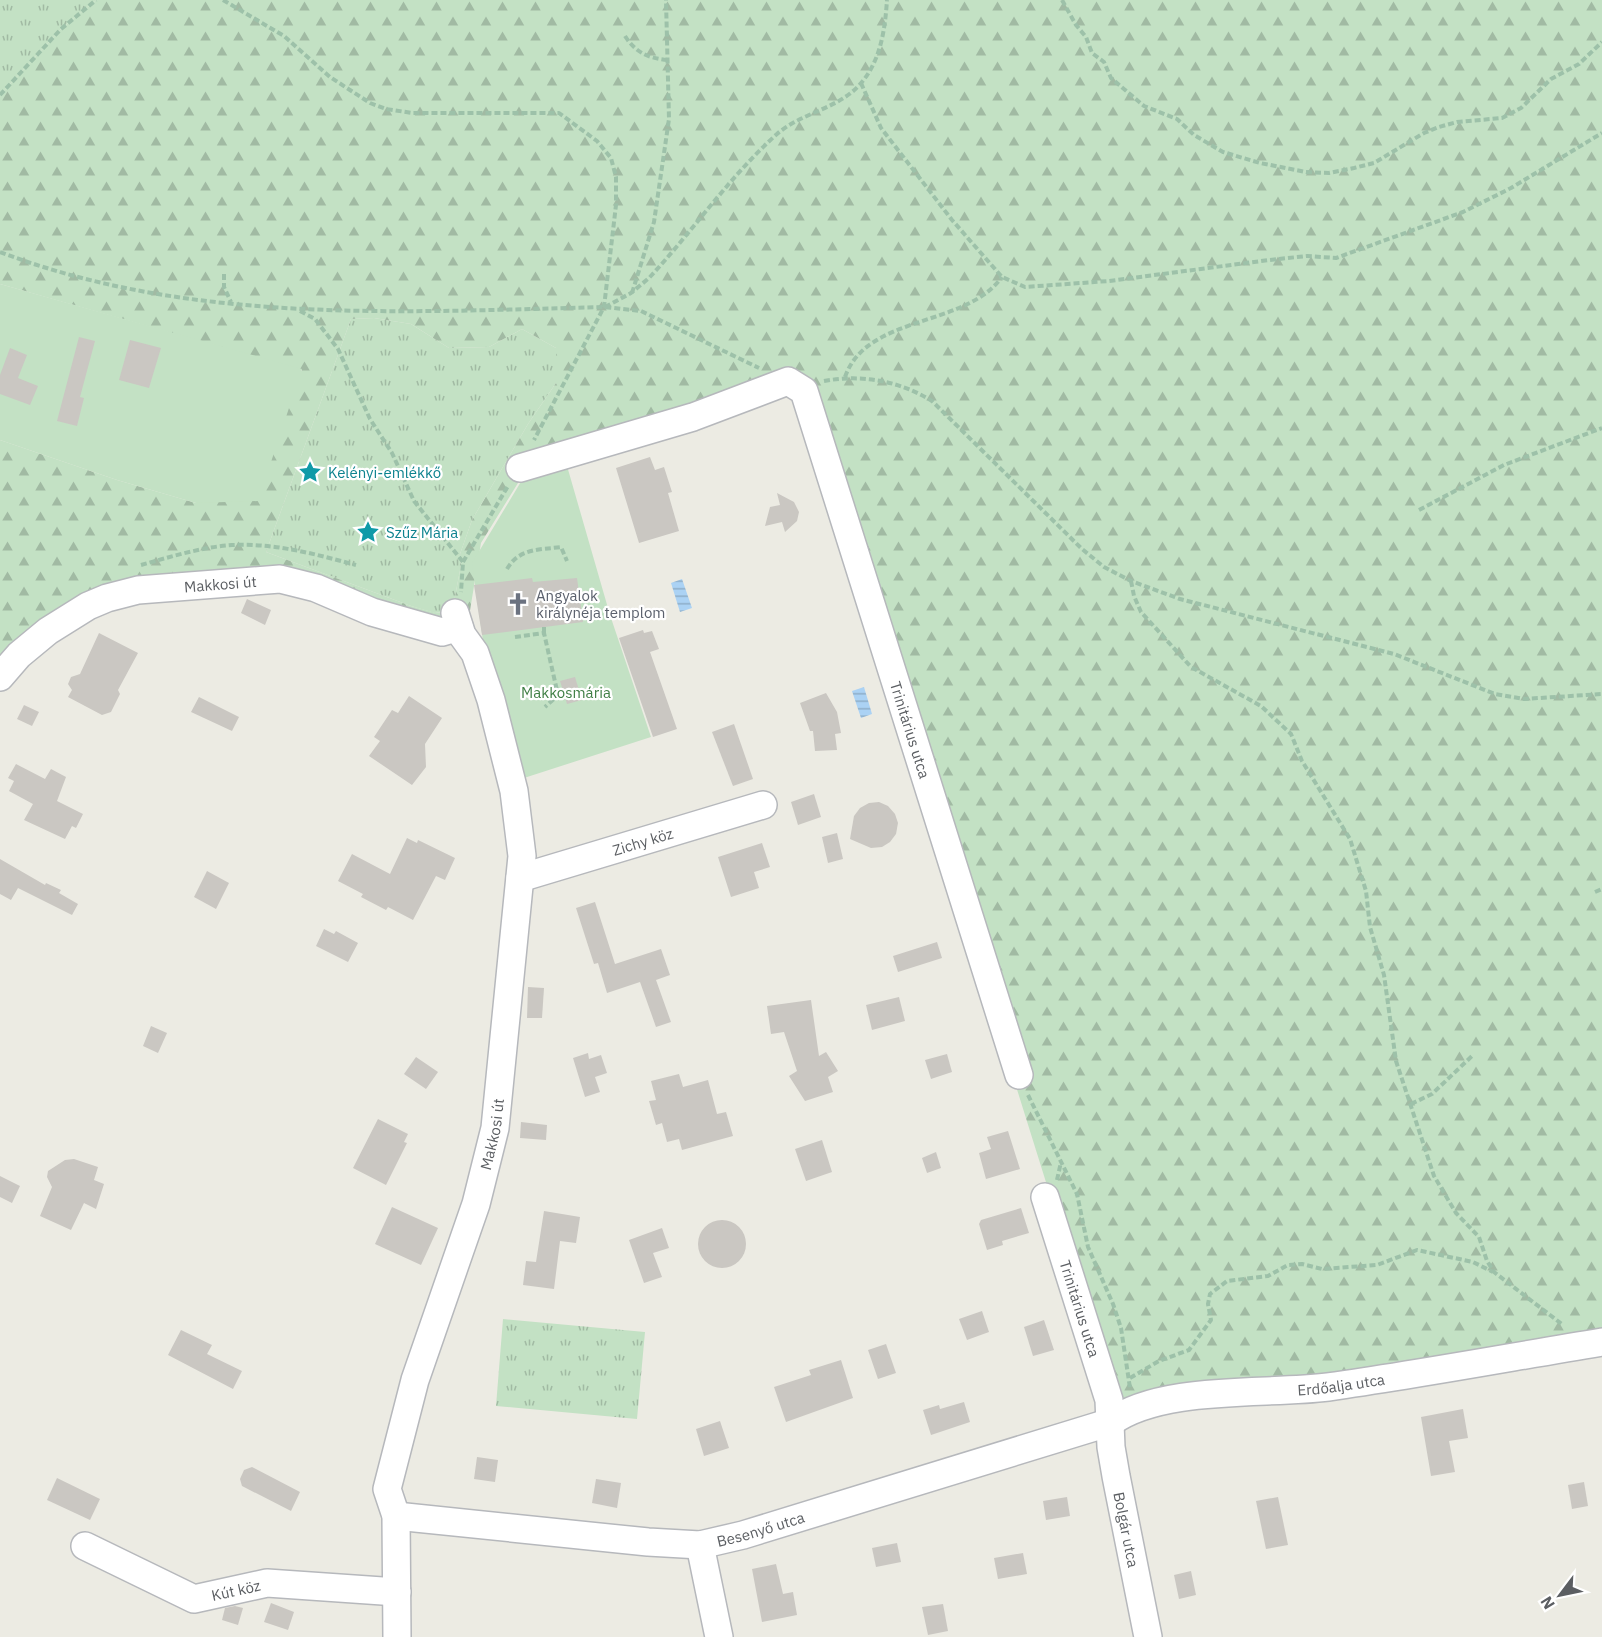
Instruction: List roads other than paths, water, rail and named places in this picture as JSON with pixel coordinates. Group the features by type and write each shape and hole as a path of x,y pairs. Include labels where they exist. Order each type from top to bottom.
{"street":[{"name":"Trinitárius utca","path":"520,468 693,417 794,383 804,391 1019,1075"},
{"name":"Makkosi út","path":"0,677 19,655 48,631 88,606 107,598 138,590 280,579 316,588 372,612 442,632 457,620 475,653 491,700 510,772 521,846 520,878 495,1128 476,1204 412,1391 387,1489 396,1516 397,1637"},
{"name":"Zichy köz","path":"520,878 763,805"},
{"name":"Trinitárius utca","path":"1045,1197 1105,1387 1117,1418"},
{"name":"Erdőalja utca","path":"1117,1418 1167,1400 1328,1387 1602,1342"},
{"name":"Besenyő utca","path":"396,1516 648,1542 700,1545 743,1535 1117,1418"},
{"name":"Bolgár utca","path":"1117,1418 1110,1440 1148,1637"},
{"path":"700,1545 719,1637"},
{"name":"Kút köz","path":"85,1546 194,1599 267,1583 397,1592"}],"water":[{"path":"682,579 692,608 680,612 671,583"},
{"path":"864,687 872,714 861,718 852,691"}],"place":[{"name":"Kelényi-emlékkő","path":"310,472"},
{"name":"Szűz Mária","path":"368,532"},
{"name":"Angyalok királynéja templom","path":"518,604"}],"park label":[{"name":"Makkosmária","path":"566,692"}]}
